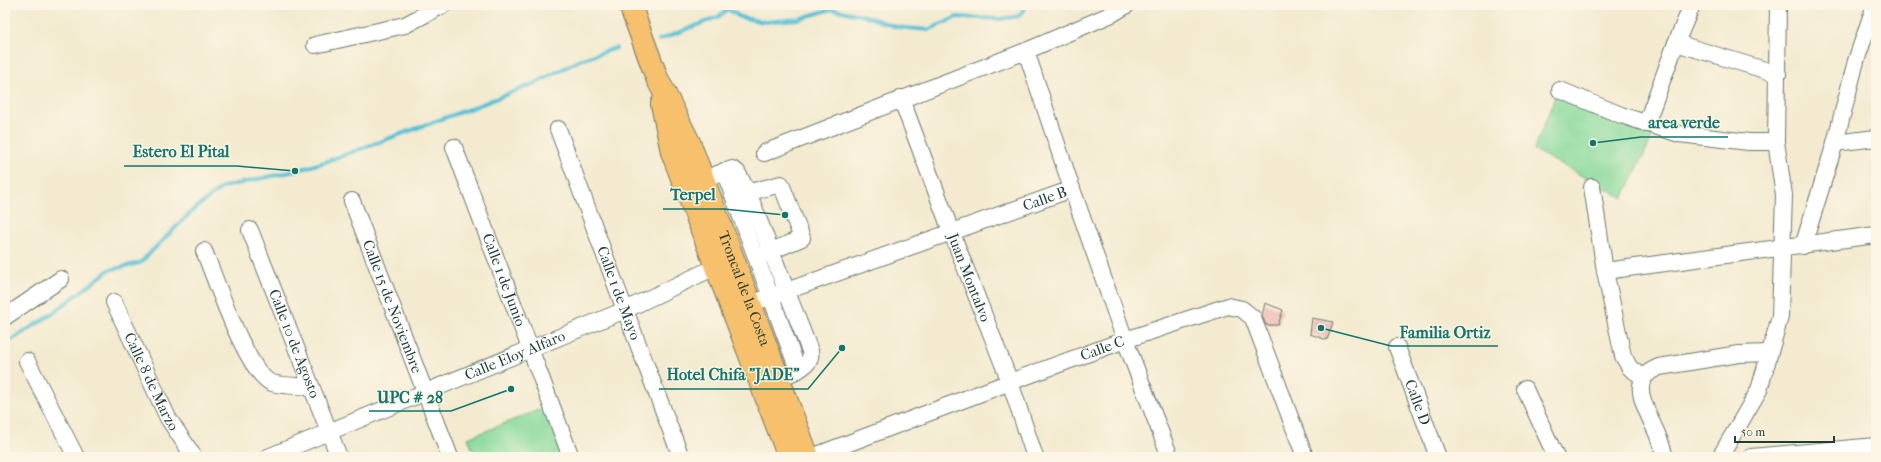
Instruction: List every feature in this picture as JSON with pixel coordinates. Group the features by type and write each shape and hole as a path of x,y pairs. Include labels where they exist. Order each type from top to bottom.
{"highway":[{"name":"Troncal de la Costa","path":"630,5 657,78 683,129 713,204 725,266 750,304 788,374 808,457"},
{"name":"Troncal de la Costa","path":"657,78 672,152 725,266 789,457"}],"street":[{"path":"315,46 405,24 443,5"},
{"path":"764,153 1026,51 1112,14 1127,5"},
{"path":"1646,124 1676,43 1692,5"},
{"path":"1720,457 1759,390 1780,317 1784,195 1776,142 1778,5"},
{"path":"1803,246 1835,143 1856,61 1874,5"},
{"path":"1676,43 1778,74"},
{"path":"1026,51 1072,189"},
{"path":"1560,90 1600,107 1646,124 1679,134 1749,142 1776,142"},
{"name":"Juan Montalvo","path":"902,98 951,231 1010,382 1035,457"},
{"name":"Calle 1 de Mayo","path":"558,129 681,457"},
{"path":"1835,143 1876,138"},
{"name":"Calle 1 de Junio","path":"454,148 571,457"},
{"path":"703,179 732,169 737,172 741,194 756,257 771,296 788,374 808,363 811,354 772,251 741,194"},
{"name":"Calle Eloy Alfaro","path":"268,457 625,310 725,266 756,257 802,238 780,184 741,194"},
{"path":"1592,187 1604,271 1623,356 1630,368 1644,378"},
{"name":"Calle B","path":"750,304 1072,189 1125,340 1170,457"},
{"path":"713,204 741,194"},
{"name":"Calle 15 de Noviembre","path":"352,201 450,457"},
{"name":"Calle 10 de Agosto","path":"250,230 339,457"},
{"path":"1604,271 1803,246 1876,235"},
{"path":"204,251 247,355 258,372 271,383 311,387"},
{"path":"5,317 61,279"},
{"name":"Calle 8 de Marzo","path":"114,302 168,418 194,457"},
{"name":"Calle C","path":"812,457 1125,340 1224,307 1238,308 1247,312 1253,318 1305,457"},
{"name":"Calle D","path":"1397,347 1438,457"},
{"path":"1665,457 1641,397 1641,384 1648,373 1659,367 1739,354 1770,353"},
{"path":"27,361 76,457"},
{"path":"1526,389 1556,457"},
{"path":"1752,457 1876,446"}],"green space":[{"path":"1557,92 1653,136 1623,198 1534,150"},
{"path":"546,407 565,457 475,457 468,438"}],"building":[{"path":"1265,303 1283,310 1278,325 1266,325 1262,316"},
{"path":"1312,318 1333,322 1327,340 1310,334"}],"waterway":[{"path":"659,40 718,17 728,9 740,17 764,22 798,19 832,9 865,16 897,27 928,30 957,17 1001,19 1019,16 1025,8 1025,5"},
{"path":"5,344 52,314 109,270 140,263 193,210 223,187 295,171 325,162 536,83 580,60 616,48"}],"place":[{"name":"area verde","path":"1593,143"},
{"name":"Estero El Pital","path":"295,171"},
{"name":"Terpel","path":"785,215"},
{"name":"Familia Ortiz","path":"1321,328"},
{"name":"Hotel Chifa \"JADE\"","path":"842,348"},
{"name":"UPC # 28","path":"511,389"}]}
